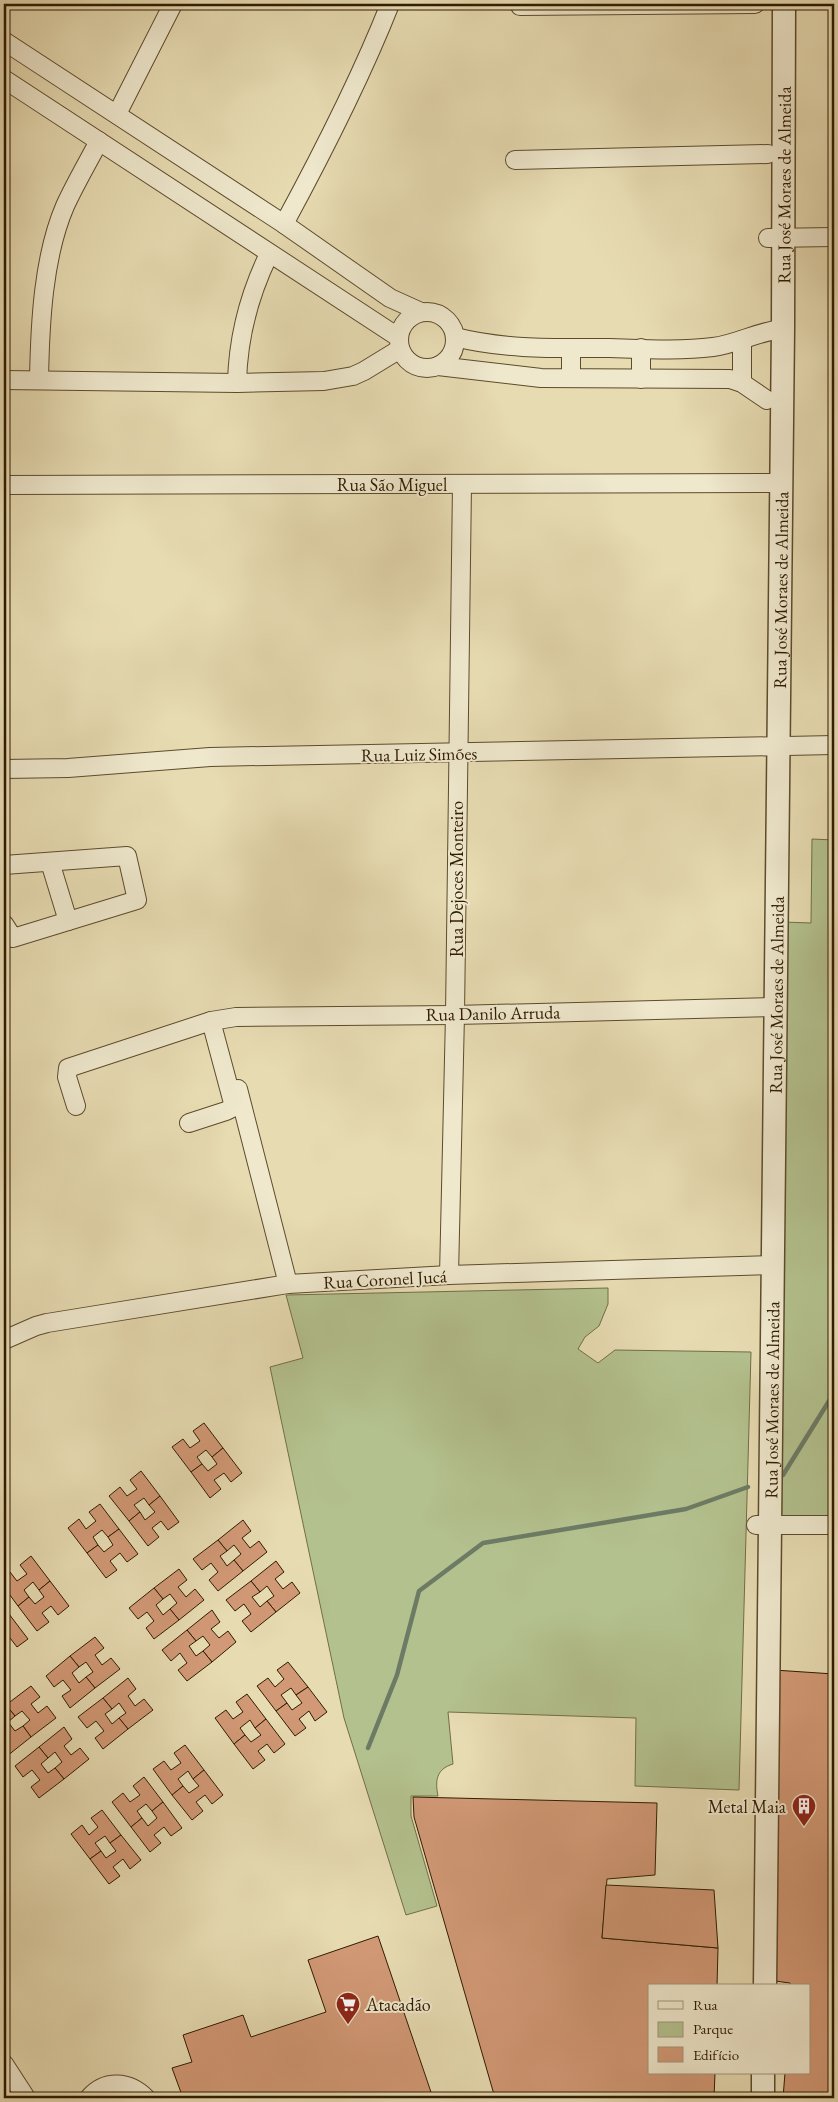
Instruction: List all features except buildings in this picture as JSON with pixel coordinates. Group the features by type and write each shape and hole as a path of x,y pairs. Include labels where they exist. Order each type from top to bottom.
{"street":[{"path":"117,114 173,4"},
{"path":"284,224 370,56 390,4"},
{"path":"520,6 755,4"},
{"name":"Rua José Moraes de Almeida","path":"769,4 768,154 775,238"},
{"name":"Rua José Moraes de Almeida","path":"765,1984 759,1953 775,238 784,4"},
{"path":"4,41 284,224 390,298 421,312 433,312 443,317 451,326 455,337 454,349 448,359 438,366 427,369 415,366 406,359 399,343 269,254 4,79"},
{"path":"39,380 40,320 52,248 65,207 99,141"},
{"path":"515,160 768,154"},
{"path":"775,238 834,237"},
{"path":"237,383 240,341 256,280 269,254"},
{"path":"4,380 237,383 340,379 364,371 399,343 402,326 410,317 421,312"},
{"path":"455,337 482,344 571,348 713,347 775,330"},
{"name":"Rua José Moraes de Almeida","path":"774,484 767,400 775,330"},
{"path":"742,340 742,383"},
{"path":"571,348 571,378"},
{"path":"641,379 642,348"},
{"path":"438,366 541,378 730,379 742,383 767,400"},
{"name":"Rua Dejoces Monteiro","path":"449,1275 455,1015 462,484"},
{"name":"Rua São Miguel","path":"4,485 774,484"},
{"name":"Rua Luiz Simões","path":"4,769 68,768 210,757 457,754 834,745"},
{"path":"4,865 127,856 136,900 13,938 4,924"},
{"path":"50,862 68,921"},
{"name":"Rua Danilo Arruda","path":"76,1106 67,1077 68,1068 216,1020 236,1017 455,1015 769,1007"},
{"path":"189,1123 226,1112 232,1108 233,1103 216,1020"},
{"path":"216,1020 288,1284"},
{"name":"Rua Coronel Jucá","path":"4,1340 42,1324 288,1284 449,1275 766,1265"},
{"path":"763,1525 834,1525"},
{"name":"Rua José Moraes de Almeida","path":"751,1984 759,1953"},
{"path":"4,2064 26,2098"},
{"path":"749,2074 749,2098"},
{"path":"763,2074 763,2098"},
{"path":"89,2098 94,2092 104,2086 116,2084 128,2086 146,2098"}],"green space":[{"path":"812,839 834,840 834,1522 773,1523 783,922 811,923"},
{"path":"608,1288 608,1304 599,1326 585,1337 578,1349 598,1363 615,1350 751,1352 739,1790 635,1786 636,1718 448,1712 453,1764 443,1769 438,1776 438,1796 411,1796 411,1816 437,1906 406,1915 344,1718 270,1367 303,1358 286,1295"}],"waterway":[{"path":"778,1477 783,1475 834,1393"},
{"path":"368,1748 397,1675 419,1591 483,1543 686,1509 748,1487"}],"place":[{"name":"Metal Maia","path":"804,1827"},
{"name":"Atacadão","path":"348,2025"}]}
